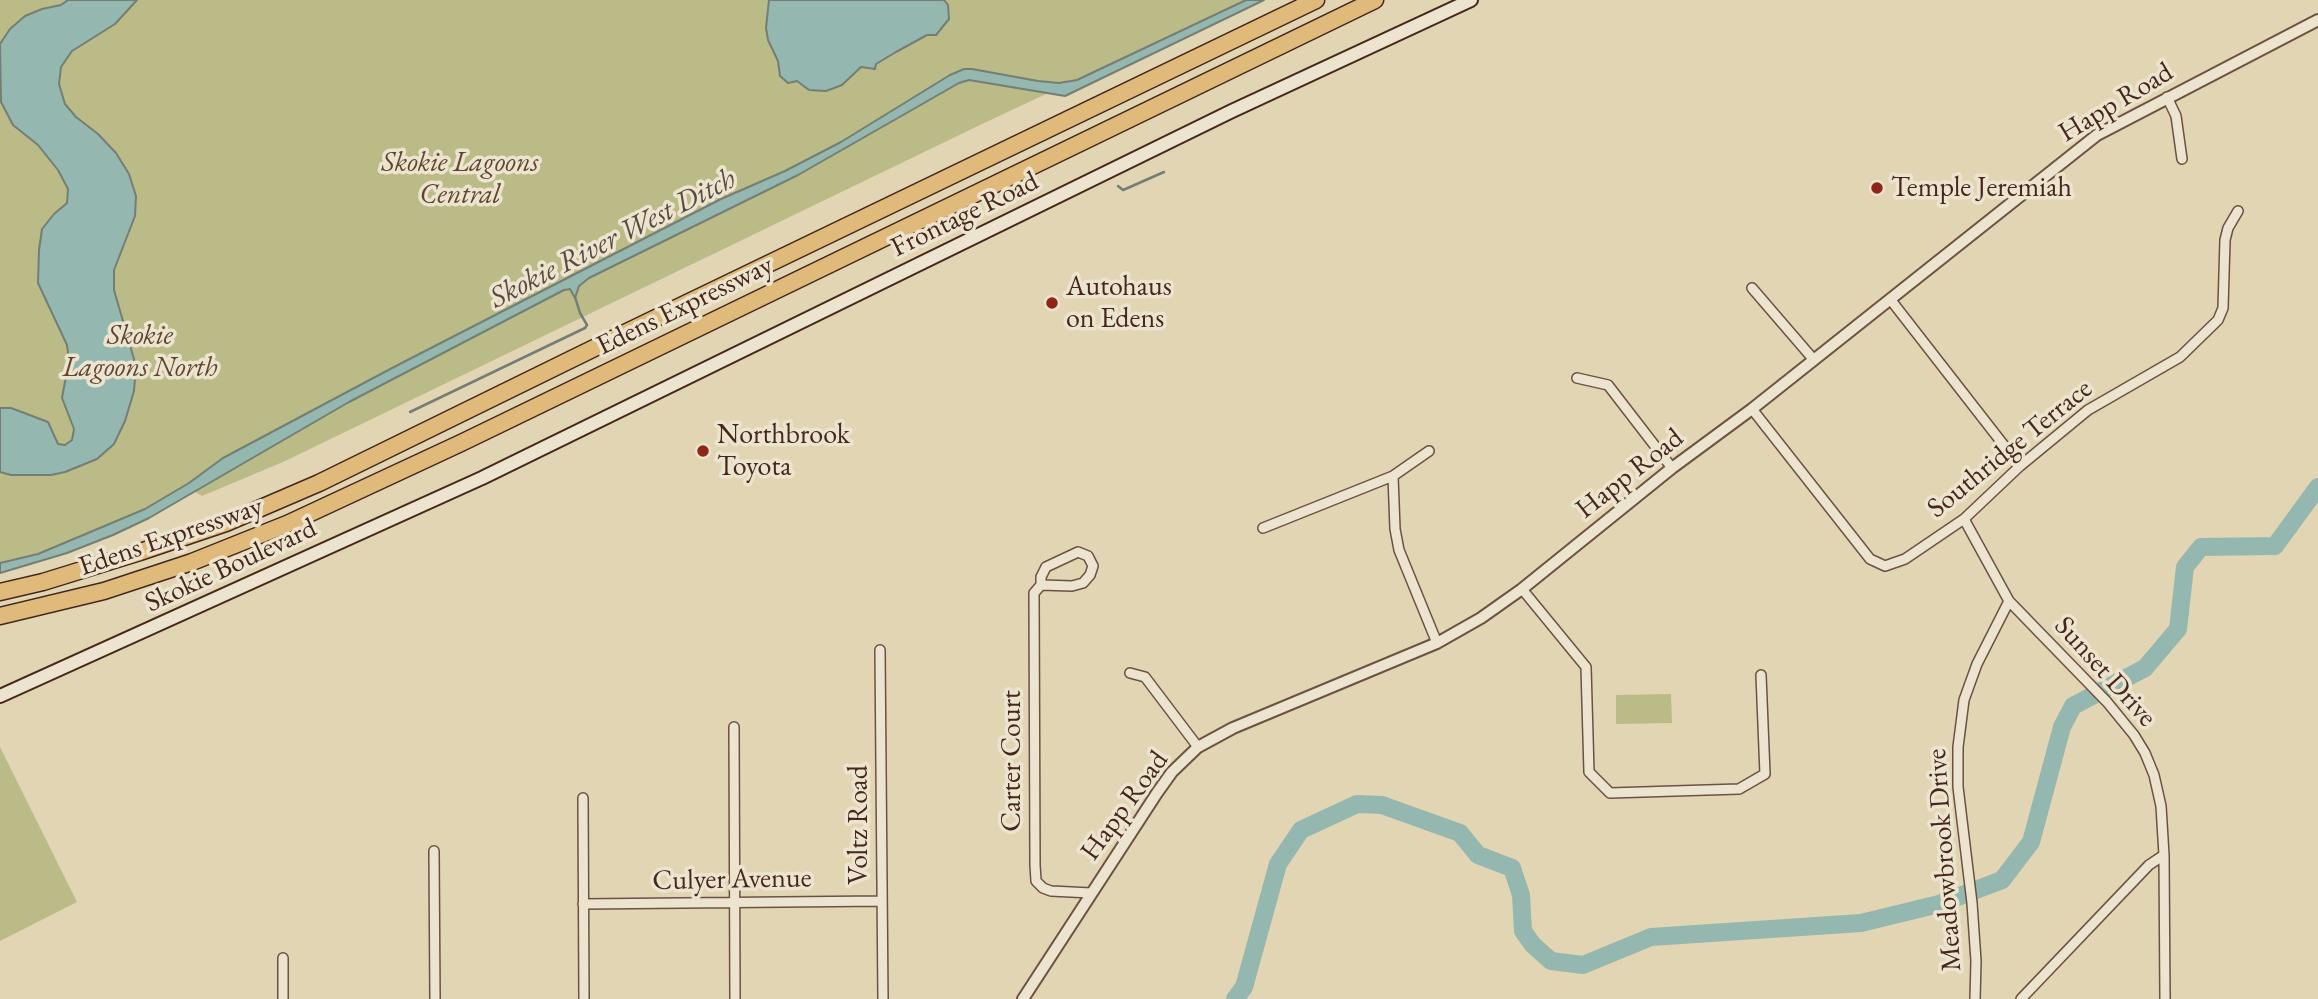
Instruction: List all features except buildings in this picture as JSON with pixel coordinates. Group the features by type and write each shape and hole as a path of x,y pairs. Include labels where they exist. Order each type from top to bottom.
{"highway":[{"name":"Edens Expressway","path":"0,592 43,582 226,523 319,483 1315,0"},
{"name":"Edens Expressway","path":"0,616 117,587 192,562 287,524 499,425 1375,0"}],"main road":[{"name":"Frontage Road","path":"481,478 1232,111 1471,0"},
{"name":"Skokie Boulevard","path":"0,696 481,478"}],"street":[{"name":"Happ Road","path":"1023,999 1157,793 1172,772 1198,747 1233,728 1437,643 1481,618 1522,589 1672,468 1752,410 2097,135 2318,20"},
{"path":"2167,97 2176,116 2182,159"},
{"name":"Southridge Terrace","path":"1752,410 1870,559 1885,566 1905,559 1964,519 2020,466 2088,410 2180,358 2218,320 2223,308 2225,240 2228,228 2238,211"},
{"path":"1752,288 1814,360"},
{"path":"1890,299 2020,466"},
{"path":"1577,378 1608,385 1672,468"},
{"path":"1263,528 1393,476 1429,451"},
{"path":"1393,476 1395,529 1399,550 1437,643"},
{"name":"Sunset Drive","path":"1964,519 2009,601 2107,702 2134,735 2154,775 2161,806 2164,855 2165,999"},
{"name":"Carter Court","path":"1041,585 1072,586 1083,583 1093,566 1088,556 1078,552 1046,568 1041,577 1041,585 1034,593 1036,881 1051,891 1091,893"},
{"path":"1522,589 1586,667 1589,772 1610,793 1739,789 1765,774 1761,675"},
{"name":"Meadowbrook Drive","path":"1975,999 1976,961 1958,787 1958,747 1964,700 1977,664 2009,601"},
{"name":"Voltz Road","path":"880,650 883,999"},
{"path":"1130,673 1145,677 1198,747"},
{"path":"734,727 735,999"},
{"path":"583,798 584,999"},
{"path":"433,851 435,999"},
{"path":"2021,999 2149,865 2164,855"},
{"name":"Culyer Avenue","path":"583,904 882,901"},
{"path":"283,958 284,999"}],"green space":[{"name":"Skokie Lagoons Central","path":"0,0 1252,0 1137,57 1046,94 982,124 283,462 202,496 195,492 199,489 124,524 0,568"},
{"path":"1671,694 1672,723 1616,724 1616,695"},
{"path":"0,747 77,902 0,941"}],"water":[{"path":"68,0 137,0 115,24 72,51 61,67 59,84 65,104 116,153 129,174 136,196 135,216 114,270 114,290 136,366 134,391 125,421 114,444 97,459 51,475 11,475 0,472 0,408 11,408 48,422 58,444 65,445 72,440 74,429 62,398 69,360 67,345 38,283 42,229 67,203 68,189 58,170 38,145 13,125 1,102 0,44 10,29 25,16 61,5"},
{"path":"769,0 944,0 948,5 949,19 936,35 927,35 896,52 876,64 875,69 861,67 842,85 826,91 809,90 797,81 788,83 780,76 778,61 768,40 766,28"},
{"path":"1246,0 1264,0 1065,96 969,80 959,83 798,175 589,278 579,286 575,298 570,289 564,290 349,402 149,518 67,553 0,573 0,563 38,554 145,509 189,483 223,458 721,199 785,171 841,142 950,75 964,69 972,69 1038,81 1059,83 1077,80"}],"waterway":[{"path":"1118,186 1123,190 1164,172"},
{"path":"410,412 585,328 587,325 575,297"},
{"path":"1235,999 1244,987 1278,864 1301,830 1357,804 1382,805 1460,833 1478,855 1512,868 1521,895 1523,931 1533,945 1551,961 1583,965 1651,937 1861,923 1939,904 2002,880 2031,842 2062,727 2073,706 2145,668 2178,629 2185,567 2201,547 2275,546 2318,487"}],"place":[{"name":"Temple Jeremiah","path":"1877,188"},
{"name":"Autohaus on Edens","path":"1052,303"},
{"name":"Northbrook Toyota","path":"703,451"}],"water label":[{"name":"Skokie River West Ditch","path":"613,239"}],"park label":[{"name":"Skokie Lagoons North","path":"140,352"}]}
